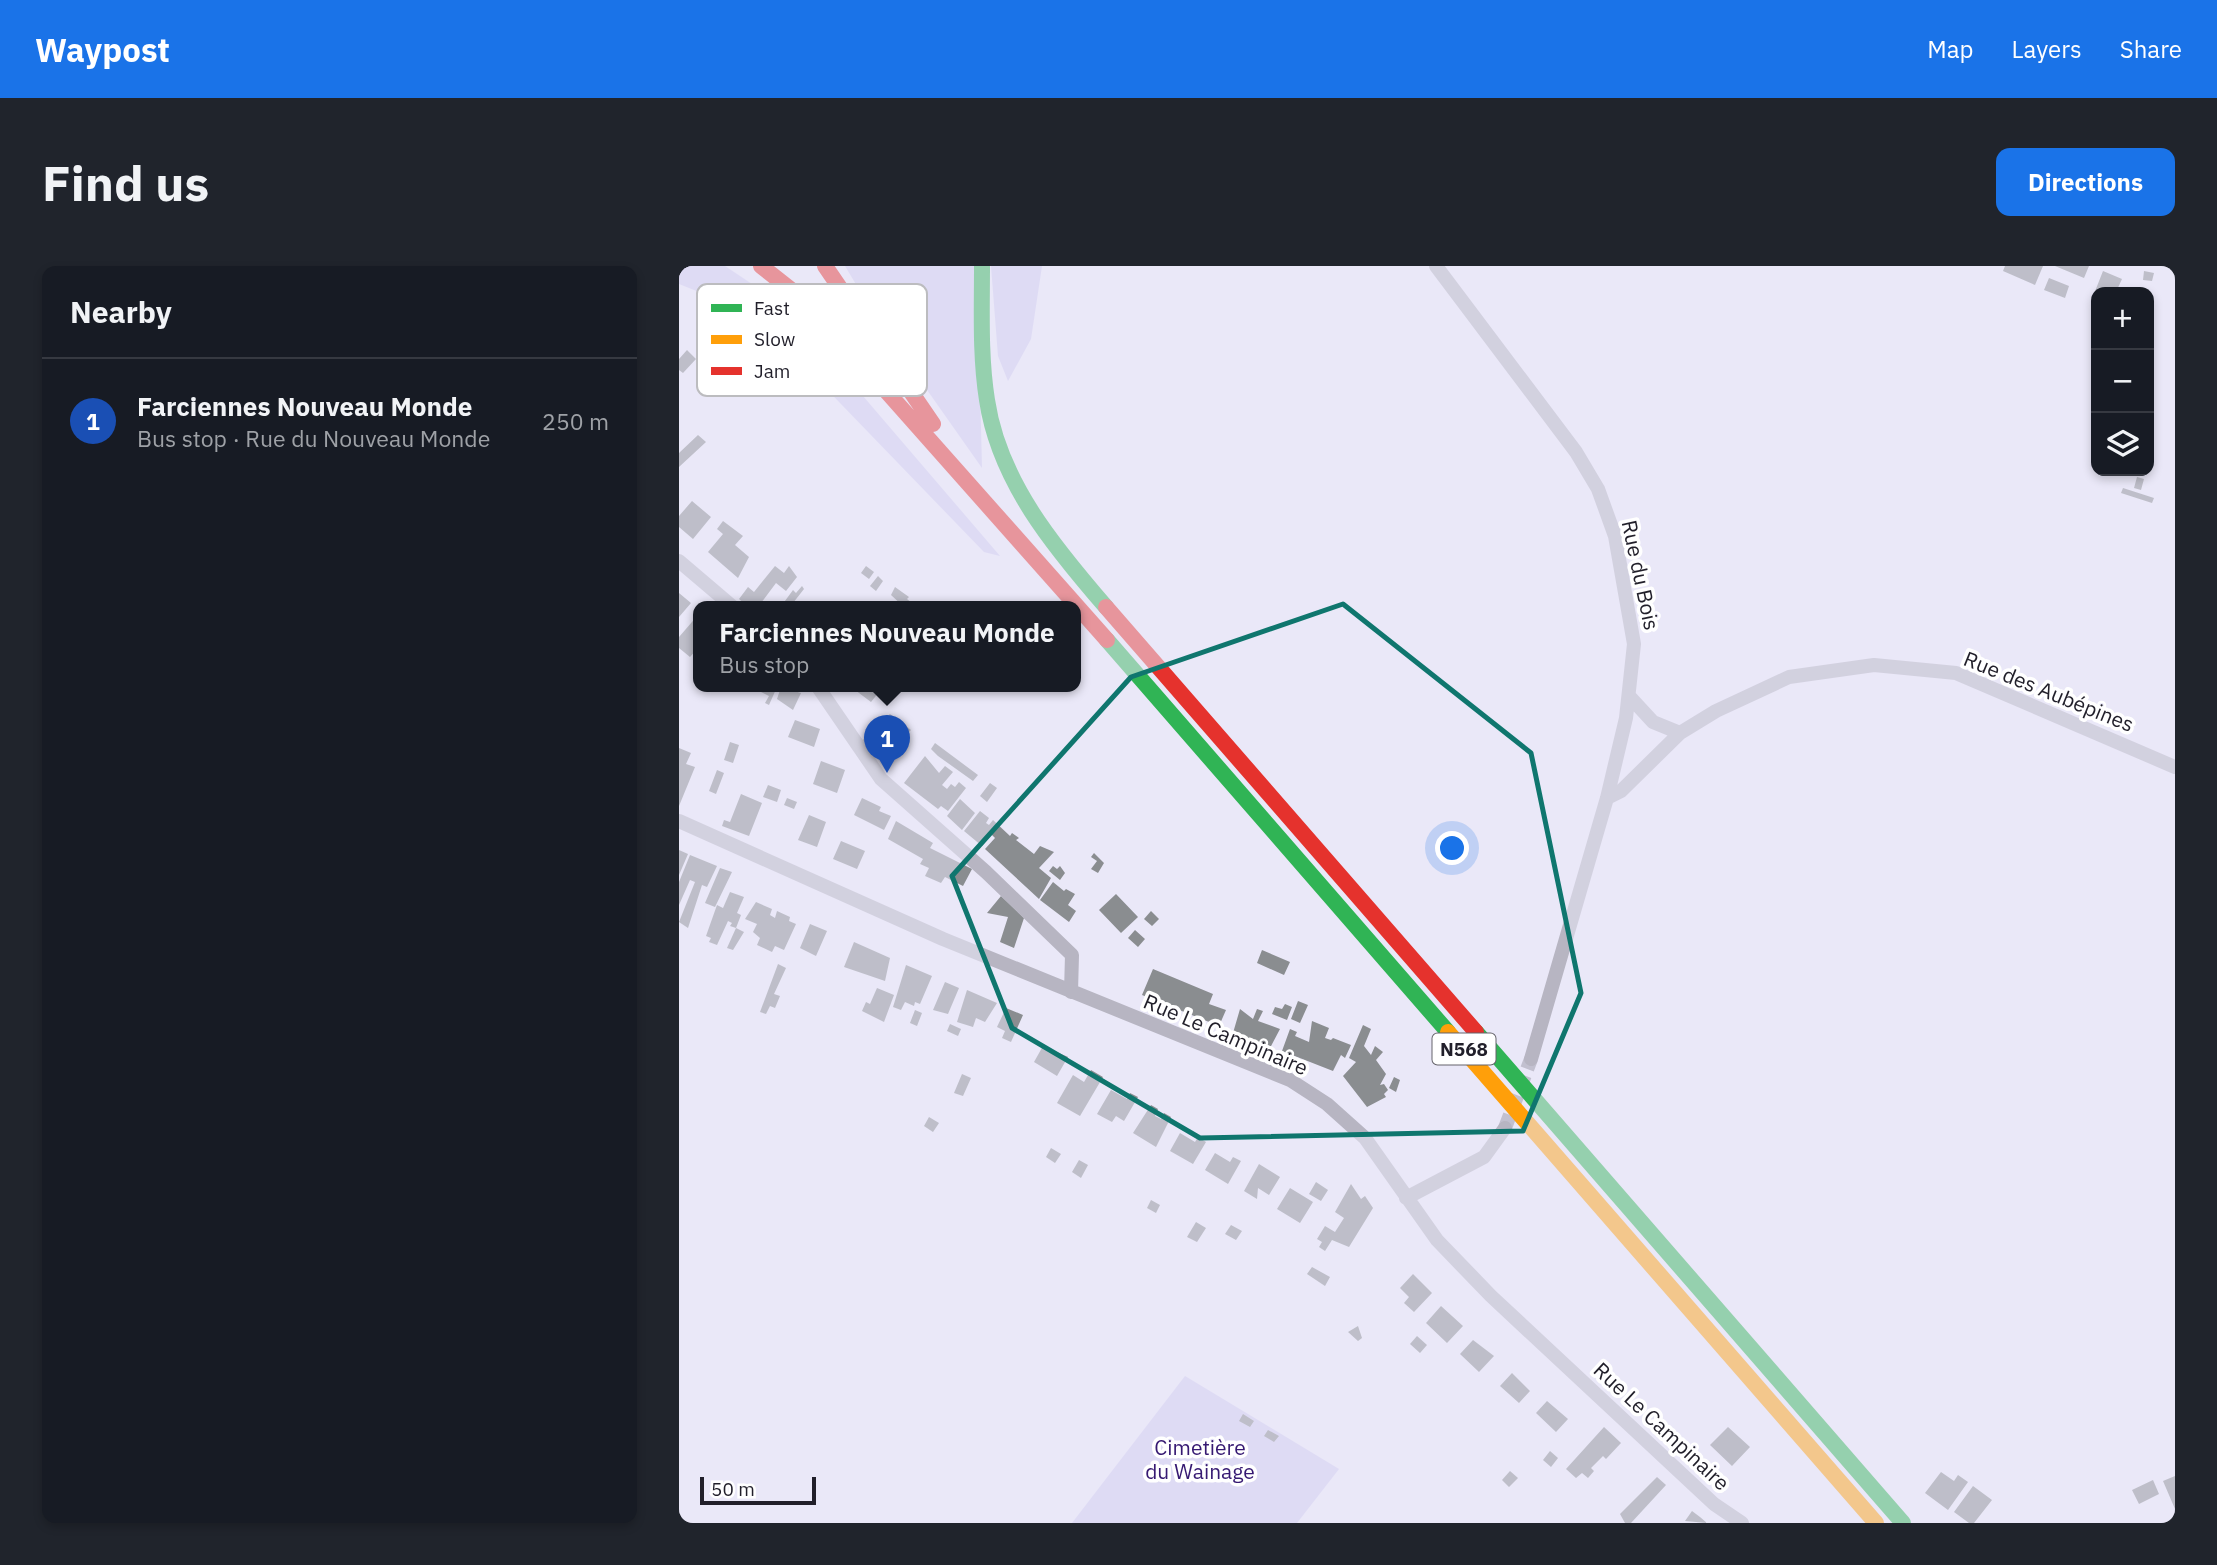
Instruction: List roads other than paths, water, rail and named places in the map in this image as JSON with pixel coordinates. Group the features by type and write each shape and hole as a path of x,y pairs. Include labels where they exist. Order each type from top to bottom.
{"highway":[{"path":"761,266 783,284"},
{"path":"825,266 837,284"},
{"name":"N568","path":"982,266 986,386 1001,456 1037,522 1087,585 1903,1523"},
{"path":"888,396 953,470 1013,532"},
{"path":"914,396 1013,532"},
{"name":"N568","path":"1013,532 1073,601"},
{"name":"N568","path":"1081,611 1876,1523"}],"street":[{"name":"Rue du Bois","path":"1436,266 1576,452 1598,489 1615,537 1634,644 1629,696 1607,799 1531,1059"},
{"path":"679,561 726,601"},
{"name":"Rue des Aubépines","path":"1607,799 1621,791 1681,733 1716,711 1789,677 1874,665 1956,673 2175,767"},
{"path":"821,692 881,779 986,872 1072,955 1072,992"},
{"path":"1629,696 1653,722 1681,733"},
{"name":"Rue Le Campinaire","path":"679,821 943,939 1290,1080 1328,1104 1365,1138 1437,1240 1491,1296 1714,1504 1742,1523"},
{"path":"1406,1198 1484,1157 1505,1128"}],"tunnel":[{"path":"1505,1128 1531,1059"}],"place":[{"name":"Farciennes Nouveau Monde","path":"887,773"}],"park label":[{"name":"Cimetière du Wainage","path":"1200,1459"}]}
